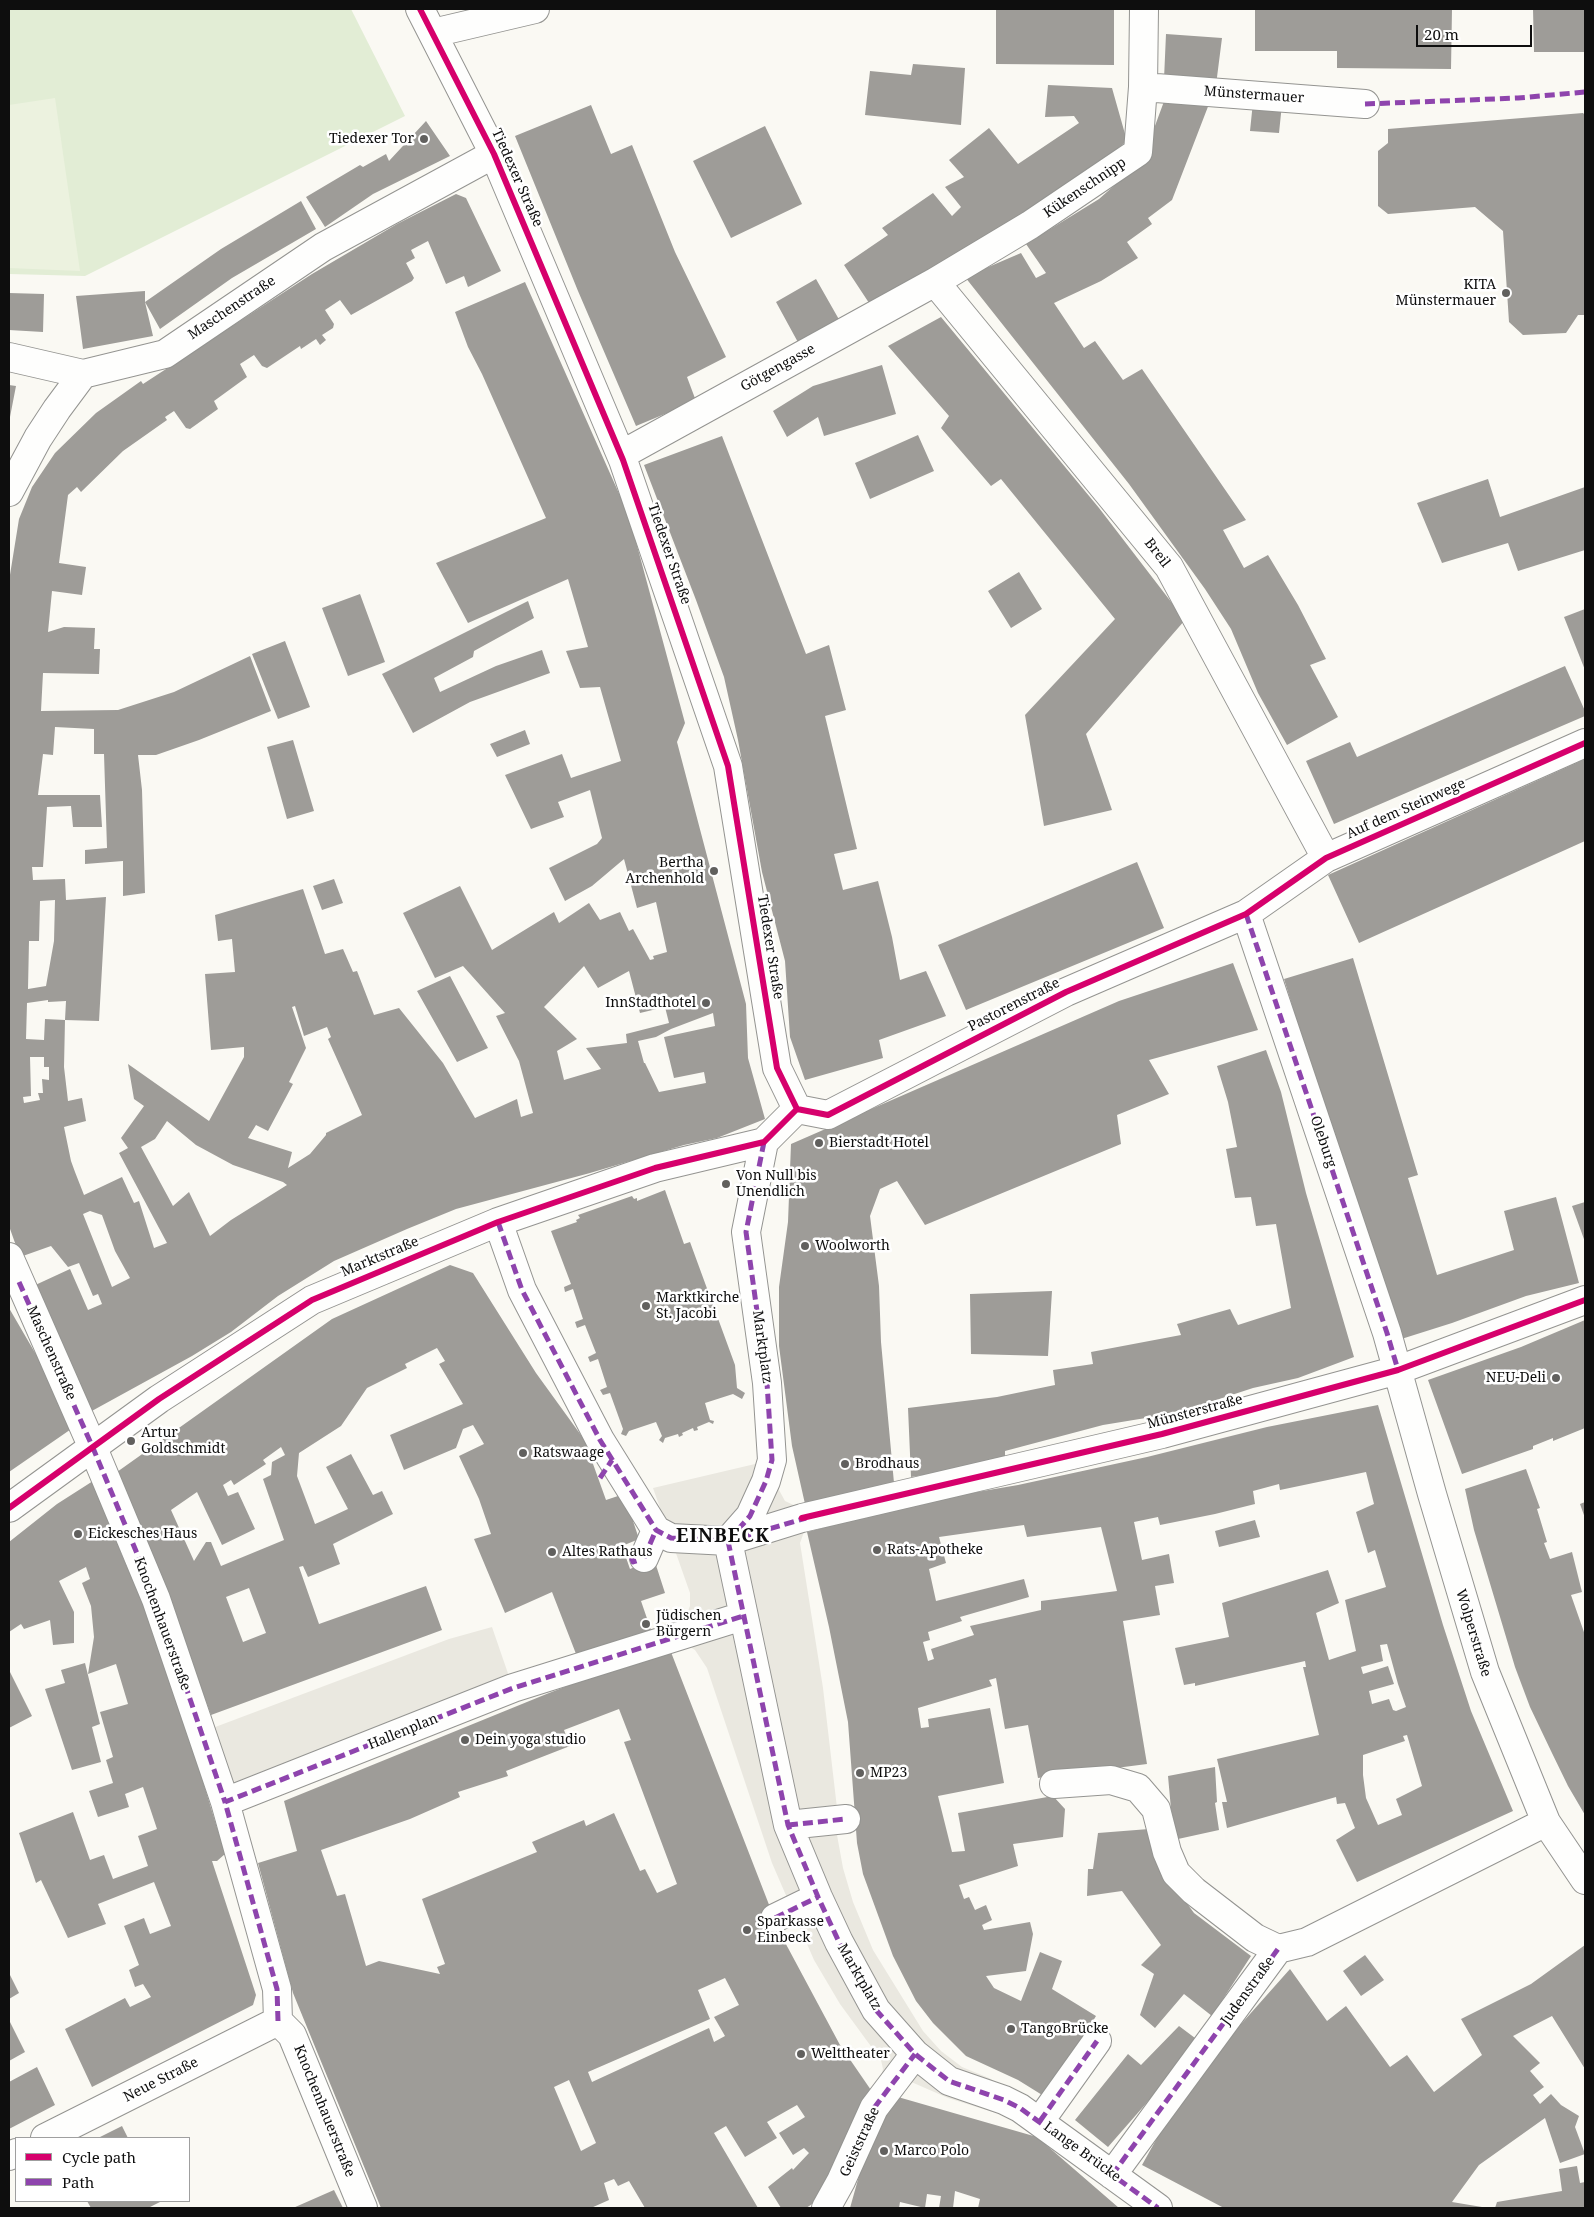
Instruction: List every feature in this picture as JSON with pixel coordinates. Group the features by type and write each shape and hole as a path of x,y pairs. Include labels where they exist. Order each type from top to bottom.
{"street":[{"path":"420,9 434,33 535,9"},
{"name":"Kükenschnipp","path":"935,282 1030,225 1138,152 1143,87 1144,9"},
{"name":"Tiedexer Straße","path":"434,33 494,154 621,455 728,766 777,1068 797,1109"},
{"name":"Münstermauer","path":"1143,87 1365,104"},
{"name":"Maschenstraße","path":"83,374 166,354 323,246 494,154"},
{"name":"Götgengasse","path":"621,455 935,282"},
{"name":"Breil","path":"935,282 1169,568 1326,858"},
{"path":"9,357 83,374 43,430 9,492"},
{"name":"Auf dem Steinwege","path":"1246,914 1326,858 1585,743"},
{"name":"Pastorenstraße","path":"797,1109 828,1115 1066,992 1246,914"},
{"name":"Oleburg","path":"1246,914 1398,1370"},
{"path":"764,1142 797,1109"},
{"name":"Marktstraße","path":"9,1508 159,1400 312,1300 498,1222 655,1168 764,1142"},
{"name":"Marktplatz","path":"764,1142 746,1232 768,1383 772,1460 766,1481 750,1516 728,1541 788,1825 818,1898 839,1942 876,2010 916,2054 949,2081 1004,2100"},
{"path":"498,1222 522,1290 606,1469 656,1530 671,1538 728,1541"},
{"name":"Maschenstraße","path":"9,1257 93,1448"},
{"name":"Münsterstraße","path":"728,1541 802,1518 1162,1434 1398,1370 1585,1300"},
{"name":"Wolperstraße","path":"1398,1370 1432,1494 1485,1672 1546,1822 1585,1880"},
{"name":"Knochenhauerstraße","path":"93,1448 156,1599 225,1802"},
{"path":"638,1558 656,1530"},
{"name":"Hallenplan","path":"225,1802 513,1688 743,1616"},
{"path":"1054,1784 1111,1780 1138,1788 1156,1808 1167,1852 1176,1873 1194,1891 1254,1938 1278,1949"},
{"path":"225,1802 278,1989 278,2021"},
{"path":"788,1825 846,1819"},
{"name":"Judenstraße","path":"1112,2175 1278,1949 1307,1942 1546,1822"},
{"path":"775,1918 818,1898"},
{"name":"Knochenhauerstraße","path":"278,2021 292,2035 363,2208"},
{"name":"Neue Straße","path":"47,2137 278,2021"},
{"path":"1040,2121 1097,2041"},
{"name":"Geiststraße","path":"826,2208 841,2181 874,2108 916,2054"},
{"name":"Lange Brücke","path":"1004,2100 1040,2121 1158,2208"}],"green space":[{"path":"9,9 351,9 405,116 85,276 9,274"},
{"path":"55,98 80,271 9,268 9,105"}],"shaded area":[{"path":"772,1460 779,1490 785,1501 800,1508 804,1532 800,1543 823,1688 837,1808 839,1830 837,1835 843,1868 853,1902 873,1950 923,2031 941,2051 962,2067 989,2078 1009,2090 999,2114 948,2098 909,2081 880,2080 883,2069 881,2060 840,2004 814,1960 772,1863 707,1668 695,1650 687,1645 678,1624 686,1616 690,1606 690,1593 653,1488"},
{"path":"492,1627 513,1688 222,1813 194,1735 449,1639"}],"building":[{"path":"996,9 1114,9 1114,65 996,64"},
{"path":"1255,9 1452,9 1451,69 1337,68 1337,51 1255,51"},
{"path":"1533,9 1585,9 1585,52 1534,52"},
{"path":"1166,34 1222,38 1216,85 1164,79"},
{"path":"913,64 965,68 961,125 865,115 870,71 911,75"},
{"path":"1048,85 1112,88 1127,141 1071,185 871,306 844,265 888,235 882,228 933,193 952,216 961,207 945,187 964,177 949,160 989,128 1018,164 1079,123 1074,116 1045,117"},
{"path":"1166,96 1209,104 1172,200 1148,218 1152,224 1127,242 1138,258 1101,281 1054,303 1084,348 1095,341 1123,380 1142,369 1246,520 1223,530 1244,568 1268,555 1298,605 1326,659 1310,665 1338,717 1287,745 1258,693 1231,629 1205,589 1129,484 965,277 1021,253 1036,278 1046,273 1026,244 1099,199 1142,161"},
{"path":"1253,102 1282,104 1279,133 1250,131"},
{"path":"591,105 611,154 632,145 675,252 726,357 687,377 696,401 636,426 578,291 515,136"},
{"path":"1583,113 1585,115 1585,315 1578,315 1566,333 1523,335 1509,322 1503,231 1475,207 1388,214 1378,206 1378,151 1388,143 1388,129"},
{"path":"426,121 450,156 373,194 325,227 306,197 360,165 363,167 386,154 389,161"},
{"path":"765,126 802,204 731,238 693,161"},
{"path":"456,194 466,198 501,271 468,287 464,276 446,284 428,241 411,250 415,258 406,263 414,278 412,281 351,315 340,300 325,310 334,324 333,328 322,335 326,340 320,345 316,339 301,349 300,346 267,368 262,366 254,355 240,364 247,377 214,401 218,409 190,429 186,428 174,411 165,417 167,420 123,451 81,492 77,487 68,495 59,563 86,567 82,595 52,591 48,632 64,627 95,628 94,649 100,649 99,674 43,673 41,711 118,710 174,692 250,656 271,711 156,755 138,755 142,790 145,893 123,896 123,861 85,864 85,850 107,848 104,754 94,754 94,729 55,727 53,755 43,754 38,795 100,795 102,827 73,827 71,806 47,807 43,867 32,867 33,880 65,879 66,900 106,897 99,1021 65,1020 64,1067 68,1101 82,1098 86,1121 64,1127 71,1161 84,1195 122,1177 134,1203 139,1201 154,1248 167,1243 119,1153 128,1148 121,1138 144,1106 134,1099 128,1064 209,1121 244,1057 244,1047 211,1050 205,974 235,972 232,939 218,941 215,915 303,889 325,954 343,949 353,972 357,971 374,1015 399,1008 443,1063 475,1118 517,1099 521,1117 533,1113 519,1061 496,1016 505,1013 463,966 435,978 403,913 460,886 492,950 554,912 559,923 589,903 600,920 620,912 629,931 633,929 650,960 654,959 653,956 667,952 656,902 637,908 624,859 592,886 565,901 549,868 597,844 602,838 590,790 558,802 564,817 531,829 505,775 562,754 571,778 621,761 600,687 580,688 566,651 588,647 568,579 468,623 436,563 546,518 482,374 468,347 455,312 525,282 629,516 685,723 677,742 746,1004 748,1058 765,1119 717,1138 684,1145 590,1173 456,1209 407,1229 334,1261 278,1296 231,1332 192,1356 90,1412 31,1287 70,1269 88,1310 102,1304 98,1294 93,1296 79,1263 68,1267 51,1246 20,1257 9,1226 9,581 19,519 32,487 55,453 96,413 141,381 143,384 312,274 397,224","holes":["55,900 54,941 46,986 28,989 29,941 39,941 40,901","584,966 598,988 629,971 640,1013 665,1007 669,1023 626,1034 627,1043 586,1048 601,1069 564,1080 557,1051 577,1039 544,1007","48,1000 48,1002 66,1001 65,1020 45,1019 44,1040 26,1039 27,1003","295,1006 304,1036 327,1027 331,1037 328,1039 362,1115 326,1133 310,1154 288,1168 292,1152 248,1138 256,1125 268,1131 293,1084 289,1082 306,1048 292,1007","713,1013 715,1026 664,1037 674,1078 704,1072 706,1083 659,1092 644,1063 638,1041 656,1037 671,1029","30,1057 44,1057 44,1067 49,1067 49,1080 42,1079 43,1093 38,1093 40,1100 24,1103 23,1097 31,1096","167,1121 196,1145 233,1165 287,1185 231,1220 210,1236 189,1192 173,1206 141,1147 155,1139","90,1211 102,1215 115,1251 130,1278 112,1287 83,1214"]},
{"path":"301,201 316,229 232,278 160,329 145,302 221,249"},
{"path":"816,279 841,323 800,346 776,302"},
{"path":"145,291 145,302 153,336 83,349 76,296"},
{"path":"9,293 44,294 43,332 9,330"},
{"path":"941,317 1099,508 1185,620 1086,734 1112,810 1044,826 1025,715 1115,619 1001,479 991,486 941,428 949,416 888,346"},
{"path":"882,365 896,414 824,436 818,417 787,437 773,411 813,386"},
{"path":"9,385 16,386 10,417 9,417"},
{"path":"918,435 934,471 870,499 855,463"},
{"path":"722,436 806,654 829,645 846,710 825,716 857,849 834,854 843,890 878,881 892,937 900,980 926,971 946,1016 879,1040 883,1058 805,1080 790,1037 785,961 762,872 738,740 724,677 644,465"},
{"path":"1488,479 1500,517 1585,487 1585,550 1518,571 1508,543 1442,563 1417,503"},
{"path":"1019,572 1042,609 1011,628 988,591"},
{"path":"360,594 385,662 348,676 322,608"},
{"path":"528,601 534,618 474,651 473,657 434,678 440,692 496,666 542,650 550,673 470,702 413,733 382,674"},
{"path":"1585,609 1585,670 1564,617"},
{"path":"285,641 310,707 278,719 252,654"},
{"path":"1565,666 1585,711 1585,716 1334,824 1306,761 1350,742 1357,757"},
{"path":"525,730 530,744 497,757 490,744"},
{"path":"293,740 314,811 287,819 267,747"},
{"path":"1585,759 1585,841 1359,943 1328,875"},
{"path":"1137,862 1164,928 966,1010 938,945"},
{"path":"334,879 343,903 322,910 313,886"},
{"path":"1353,958 1418,1175 1408,1178 1437,1275 1514,1250 1504,1211 1556,1197 1579,1283 1526,1296 1395,1341 1284,979"},
{"path":"1233,963 1258,1030 1149,1060 1169,1094 1117,1115 1121,1144 925,1225 897,1181 880,1189 870,1216 879,1286 881,1342 894,1483 805,1504 792,1446 779,1346 779,1287 788,1222 791,1144 1119,1001"},
{"path":"450,976 488,1048 457,1062 417,991"},
{"path":"1266,1050 1281,1092 1306,1193 1354,1357 1298,1378 1253,1388 1204,1404 1158,1416 1103,1425 1005,1451 1005,1462 911,1477 908,1408 997,1397 1055,1385 1053,1370 1093,1364 1091,1352 1181,1335 1177,1324 1230,1309 1238,1325 1291,1308 1276,1224 1256,1226 1251,1197 1235,1198 1226,1149 1237,1147 1228,1102 1217,1066"},
{"name":"Marktkirche St. Jacobi","path":"665,1190 684,1244 690,1242 735,1365 737,1388 745,1393 742,1399 733,1394 705,1403 710,1420 714,1421 713,1424 709,1422 697,1427 698,1430 694,1431 693,1428 682,1433 683,1435 679,1437 678,1434 665,1438 663,1443 659,1440 662,1436 656,1422 629,1431 626,1436 621,1434 623,1429 610,1393 603,1395 600,1390 607,1387 598,1359 590,1362 588,1357 596,1353 585,1325 577,1328 575,1322 583,1319 573,1289 565,1292 564,1287 571,1284 551,1231 577,1222 576,1220 580,1218 578,1215 632,1196 634,1199 637,1198 637,1201"},
{"path":"1585,1202 1585,1242 1572,1206"},
{"path":"450,1265 473,1273 536,1373 591,1449 588,1450 606,1500 621,1495 634,1511 633,1521 639,1539 622,1546 630,1569 654,1559 665,1593 641,1601 652,1633 578,1659 552,1592 505,1613 474,1539 491,1534 479,1499 459,1456 484,1444 473,1425 463,1429 456,1448 404,1470 390,1435 463,1404 439,1364 445,1361 437,1348 405,1364 407,1368 367,1388 341,1426 299,1453 297,1476 315,1524 348,1509 326,1467 351,1454 373,1495 382,1491 393,1514 333,1544 340,1564 308,1577 303,1566 299,1567 319,1624 426,1586 442,1630 211,1715 176,1618 117,1472 332,1319","holes":["281,1447 285,1455 272,1462 271,1475 263,1479 284,1540 221,1566 211,1542 206,1542 194,1561 171,1510 197,1492 222,1545 255,1529 238,1492 228,1496 223,1485 231,1480 234,1485 266,1464 263,1460","249,1588 266,1633 243,1642 226,1597"]},
{"path":"1052,1291 1048,1356 971,1354 970,1294"},
{"path":"9,1308 77,1425 9,1472"},
{"path":"1585,1320 1585,1428 1553,1441 1553,1438 1533,1446 1533,1449 1462,1474 1428,1380 1521,1347"},
{"path":"1378,1405 1443,1625 1471,1711 1513,1811 1357,1882 1336,1840 1355,1828 1345,1803 1337,1804 1336,1797 1227,1828 1222,1802 1227,1802 1217,1759 1319,1735 1303,1667 1306,1667 1305,1661 1195,1686 1195,1683 1184,1685 1175,1648 1229,1637 1222,1603 1328,1570 1339,1603 1316,1613 1329,1660 1356,1651 1345,1600 1386,1587 1375,1550 1368,1553 1356,1512 1374,1504 1366,1472 1280,1490 1279,1484 1253,1491 1255,1504 1215,1514 1160,1525 1158,1517 1134,1522 1142,1560 1169,1554 1174,1583 1155,1586 1160,1615 1123,1621 1147,1764 1038,1778 1028,1725 1005,1729 996,1678 989,1680 992,1686 918,1708 921,1728 929,1727 928,1719 990,1708 1004,1783 938,1796 952,1852 965,1851 958,1813 1053,1796 1065,1809 1063,1837 1013,1844 1018,1866 959,1885 964,1899 969,1897 975,1910 986,1905 992,1920 982,1925 984,1930 1030,1922 1033,1934 1026,1971 986,1976 994,1988 1021,2001 1040,1952 1062,1961 1052,1989 1096,2016 1047,2098 1018,2080 966,2056 933,2023 916,2001 893,1956 863,1874 857,1843 848,1722 807,1532 930,1500 1018,1485 1147,1457 1267,1427","holes":["1024,1525 1027,1537 1101,1527 1117,1591 1041,1601 1041,1610 970,1626 974,1635 931,1649 934,1659 928,1661 923,1642 930,1640 928,1632 962,1621 960,1617 1029,1597 1024,1579 936,1601 929,1569 946,1563 939,1537","1387,1644 1406,1707 1396,1711 1393,1710 1389,1699 1372,1704 1369,1691 1394,1684 1388,1666 1363,1674 1361,1667 1383,1661 1380,1645","1407,1735 1422,1786 1396,1799 1402,1815 1378,1825 1366,1798 1363,1755 1405,1741 1403,1736"]},
{"path":"1526,1469 1540,1508 1537,1509 1547,1542 1544,1543 1550,1559 1572,1552 1582,1592 1571,1595 1585,1635 1585,1815 1568,1786 1530,1707 1515,1667 1474,1530 1465,1489"},
{"path":"93,1481 124,1544 119,1548 160,1645 188,1732 225,1854 217,1861 212,1861 256,1995 253,2005 92,2087 65,2029 125,1998 130,2007 151,1997 143,1984 135,1987 129,1970 139,1965 124,1926 144,1918 150,1934 171,1926 154,1882 98,1904 106,1924 68,1938 41,1880 36,1883 19,1833 73,1812 90,1860 104,1855 113,1879 148,1866 138,1836 157,1829 143,1787 125,1794 129,1807 98,1817 89,1791 113,1783 106,1760 113,1757 100,1712 128,1704 116,1664 88,1674 94,1637 91,1606 82,1583 90,1579 86,1567 59,1581 74,1612 74,1643 53,1645 50,1620 24,1629 21,1624 9,1632 9,1542 57,1504"},
{"path":"1585,1502 1585,1518 1580,1504"},
{"path":"1255,1520 1260,1537 1219,1547 1215,1531"},
{"path":"669,1647 780,1933 840,2045 873,2093 820,2199 806,2208 781,2208 768,2187 792,2168 793,2170 809,2153 804,2148 793,2155 779,2133 805,2117 797,2105 767,2122 777,2138 745,2157 726,2126 714,2133 758,2208 645,2208 629,2181 618,2186 614,2179 604,2183 609,2200 591,2208 381,2208 293,1993 258,1863 297,1851 284,1801 549,1693","holes":["619,1709 631,1740 624,1742 677,1884 657,1893 645,1869 640,1871 614,1813 586,1826 584,1820 532,1842 537,1852 422,1899 445,1964 437,1967 440,1974 379,1961 366,1966 345,1894 337,1896 321,1850 410,1819 460,1797 458,1792 508,1776 506,1771 570,1746 564,1730","725,1978 739,2005 714,2017 725,2036 714,2042 709,2028 592,2082 588,2072 710,2019 698,1990","569,2080 596,2143 581,2151 554,2087"]},
{"path":"85,1663 100,1724 92,1727 101,1762 72,1770 45,1689 65,1683 61,1670"},
{"path":"9,1670 32,1716 9,1728"},
{"path":"1215,1767 1217,1802 1215,1803 1219,1830 1178,1839 1171,1809 1168,1776"},
{"path":"1149,1829 1160,1867 1194,1913 1251,1956 1212,2016 1184,1994 1155,2028 1140,2015 1154,1974 1141,1965 1161,1945 1122,1891 1087,1896 1088,1869 1093,1869 1098,1833"},
{"path":"1585,1945 1585,2069 1552,2016 1513,2036 1540,2063 1530,2071 1544,2087 1533,2095 1540,2104 1551,2094 1561,2105 1579,2116 1575,2127 1585,2154 1560,2163 1545,2118 1479,2165 1452,2202 1488,2208 1224,2208 1142,2165 1186,2086 1290,1969 1327,2021 1346,2006 1390,2067 1407,2055 1434,2092 1482,2055 1461,2019 1531,1984"},
{"path":"1365,1955 1384,1980 1361,1996 1343,1971"},
{"path":"9,1973 19,1993 9,1999"},
{"path":"9,2020 25,2052 9,2061"},
{"path":"1179,2026 1195,2038 1164,2083 1108,2147 1075,2120 1128,2054 1141,2065"},
{"path":"37,2067 55,2105 9,2129 9,2082"},
{"path":"891,2095 1037,2137 1119,2208 978,2208 980,2199 955,2191 953,2208 939,2208 941,2196 927,2194 925,2208 900,2202 899,2208 850,2208 864,2158"},
{"path":"122,2126 128,2137 100,2137"},
{"path":"1577,2166 1580,2183 1585,2182 1585,2208 1495,2208 1497,2202 1562,2191 1559,2169"},
{"path":"334,2190 343,2208 293,2208"},
{"path":"88,2202 160,2202 148,2208 91,2208"}],"marked path":[{"path":"1365,104 1518,98 1585,92"},
{"path":"1246,914 1387,1333 1398,1370 1395,1371"},
{"path":"728,1541 750,1516 766,1481 772,1460 767,1383 746,1232 764,1142"},
{"path":"498,1222 522,1290 600,1440 656,1530 671,1538 728,1541 806,1518"},
{"path":"19,1282 93,1448 156,1599 225,1802"},
{"path":"600,1478 612,1460"},
{"path":"644,1558 656,1530"},
{"path":"728,1541 788,1825 839,1942 876,2010 915,2054 949,2081 1004,2100 1020,2108 1158,2208"},
{"path":"631,1556 633,1562 639,1560"},
{"path":"278,2021 277,1989 225,1802 513,1688 743,1616"},
{"path":"788,1825 846,1819"},
{"path":"775,1918 818,1897"},
{"path":"1112,2175 1278,1949"},
{"path":"1040,2121 1097,2041"},
{"path":"874,2108 915,2054"}],"cycle path":[{"path":"420,9 494,154 623,460 728,766 777,1068 797,1109"},
{"path":"797,1109 828,1115 1066,992 1246,914 1326,858 1585,743"},
{"path":"9,1508 159,1399 312,1300 498,1222 655,1168 764,1142 797,1109"},
{"path":"802,1518 1162,1434 1398,1370 1585,1300"}],"place":[{"name":"Tiedexer Tor","path":"424,139"},
{"name":"KITA Münstermauer","path":"1506,293"},
{"name":"Bertha Archenhold","path":"714,871"},
{"name":"InnStadthotel","path":"706,1003"},
{"name":"Bierstadt Hotel","path":"819,1143"},
{"name":"Von Null bis Unendlich","path":"726,1184"},
{"name":"Woolworth","path":"805,1246"},
{"name":"Marktkirche St. Jacobi","path":"646,1306"},
{"name":"NEU-Deli","path":"1556,1378"},
{"name":"Artur Goldschmidt","path":"131,1441"},
{"name":"Ratswaage","path":"523,1453"},
{"name":"Brodhaus","path":"845,1464"},
{"name":"Eickesches Haus","path":"78,1534"},
{"name":"Rats-Apotheke","path":"877,1550"},
{"name":"Altes Rathaus","path":"552,1552"},
{"name":"Jüdischen Bürgern","path":"646,1624"},
{"name":"Dein yoga studio","path":"465,1740"},
{"name":"MP23","path":"860,1773"},
{"name":"Sparkasse Einbeck","path":"747,1930"},
{"name":"TangoBrücke","path":"1011,2029"},
{"name":"Welttheater","path":"801,2054"},
{"name":"Marco Polo","path":"884,2151"}],"district":[{"name":"EINBECK","path":"723,1537"}]}
